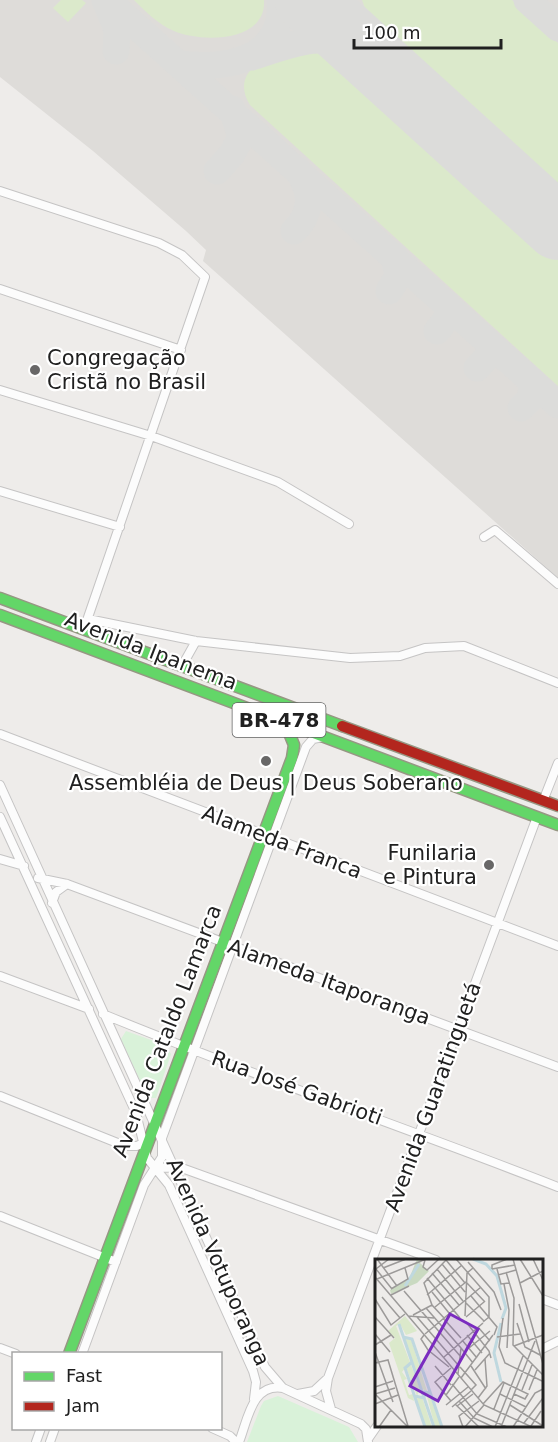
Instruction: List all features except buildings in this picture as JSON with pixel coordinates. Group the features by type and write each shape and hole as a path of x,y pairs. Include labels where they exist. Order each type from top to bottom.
{"main road":[{"name":"Avenida Ipanema","path":"0,598 86,624 182,666 558,806"},
{"name":"Avenida Ipanema","path":"0,615 141,666 285,723 558,825"},
{"name":"Avenida Cataldo Lamarca","path":"69,1352 104,1257 153,1136 153,1120 188,1049 267,837 292,758 294,745 285,723"}],"street":[{"path":"0,191 159,243 182,255 205,277 86,624 196,641 350,658 400,657 425,648 464,646 558,683"},
{"path":"0,289 181,350"},
{"path":"0,390 151,436 278,482 350,524"},
{"path":"0,491 120,527"},
{"path":"484,537 495,530 558,584"},
{"path":"182,666 196,641"},
{"name":"Alameda Franca","path":"2,736 558,946"},
{"name":"Avenida Cataldo Lamarca","path":"267,837 306,747 313,739 323,737"},
{"path":"543,801 558,763"},
{"path":"0,785 153,1120"},
{"name":"Avenida Votuporanga","path":"0,817 140,1122 174,1165 265,1367 283,1388"},
{"name":"Avenida Guaratinguetá","path":"332,1410 326,1391 328,1378 537,817"},
{"path":"0,859 10,854 13,846"},
{"path":"0,859 24,868 28,860 38,869"},
{"path":"28,878 38,869"},
{"name":"Alameda Itaporanga","path":"38,869 67,884 558,1067"},
{"path":"52,903 56,892 67,884"},
{"path":"0,976 89,1009"},
{"path":"62,999 72,997 78,985"},
{"name":"Rua José Gabrioti","path":"103,1014 188,1049 419,1132 558,1187"},
{"name":"Avenida Cataldo Lamarca","path":"82,1352 144,1185 162,1157 153,1136 188,1049"},
{"path":"0,1096 123,1145 132,1146 153,1136"},
{"path":"145,1102 155,1106 162,1099"},
{"path":"123,1145 135,1140 140,1132 140,1122"},
{"name":"Avenida Votuporanga","path":"153,1136 147,1158 165,1180 253,1371 256,1382 254,1400"},
{"path":"153,1168 174,1165 433,1259"},
{"path":"185,1191 187,1180 196,1173"},
{"name":"Avenida Cataldo Lamarca","path":"144,1185 156,1178 165,1180"},
{"path":"0,1216 116,1262"},
{"path":"543,1299 558,1305"},
{"path":"543,1348 558,1341"},
{"path":"298,1394 315,1391 328,1378"},
{"path":"216,1430 238,1442 254,1400 266,1388 283,1388 361,1424 366,1429 368,1441"},
{"path":"368,1441 376,1427"}],"shaded area":[{"path":"0,0 558,0 558,578 203,261 206,250 186,231 93,151 0,77"}],"green space":[{"path":"61,0 82,0 86,3 68,22 53,8"},
{"path":"134,0 264,0 262,14 255,24 231,36 216,38 186,35 174,31 157,21"},
{"path":"362,0 512,0 558,43 558,192 380,32 369,19"},
{"path":"320,45 348,60 558,251 558,386 250,105 244,90 246,78 253,68 277,53"},
{"path":"126,1031 165,1045 171,1054 156,1098 148,1098 121,1039"},
{"path":"278,1396 349,1427 358,1442 247,1442 264,1401"}],"taxiway":[{"path":"105,0 117,29 116,51"},
{"path":"107,0 558,405"},
{"path":"177,63 195,65 231,63 262,49 272,37 279,21 280,0"},
{"path":"252,57 293,44 318,40 332,40 361,48 347,30 336,0"},
{"path":"527,0 558,28"},
{"path":"217,171 232,154 241,137 232,109"},
{"path":"294,231 305,217 308,202 306,187 298,170"},
{"path":"389,291 398,276 394,256"},
{"path":"437,331 447,315 447,304"},
{"path":"477,368 489,355 489,343"},
{"path":"521,408 531,398 532,381"}],"runway":[{"path":"308,0 558,227"}],"traffic: fast":[{"path":"0,598 342,726"},
{"path":"0,615 558,825"},
{"path":"70,1352 292,758 294,745 285,723"}],"traffic: jam":[{"path":"342,726 558,806"}],"place":[{"name":"Congregação Cristã no Brasil","path":"35,370"},
{"name":"Assembléia de Deus | Deus Soberano","path":"266,761"},
{"name":"Funilaria e Pintura","path":"489,865"}]}
